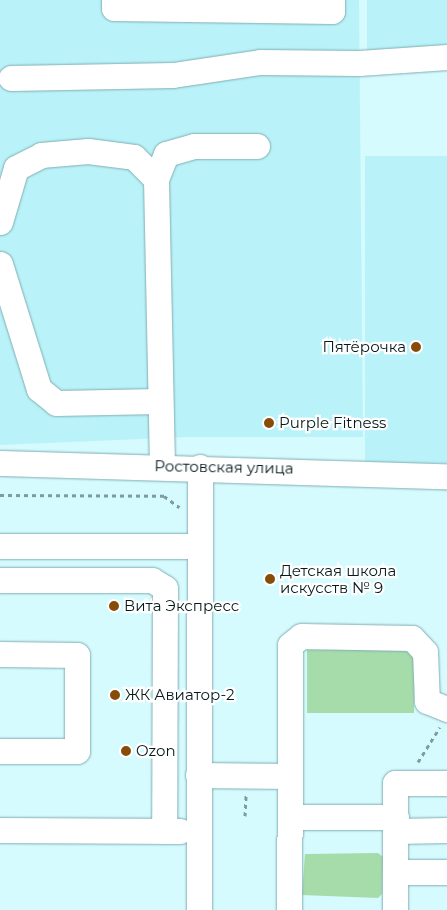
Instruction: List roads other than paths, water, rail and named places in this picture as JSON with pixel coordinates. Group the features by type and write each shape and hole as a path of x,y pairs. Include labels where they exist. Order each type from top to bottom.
{"street":[{"path":"114,0 114,8 332,11 332,0"},
{"path":"10,78 173,75 260,62 359,63 447,57"},
{"path":"162,466 156,179 166,154 194,146 257,146"},
{"path":"0,222 16,168 42,155 88,151 134,157 156,179"},
{"path":"0,264 39,389 56,403 160,401"},
{"name":"Ростовская улица","path":"0,463 200,466 447,476"},
{"path":"199,910 200,466"},
{"path":"0,546 200,534"},
{"path":"0,580 152,580 165,588 164,831"},
{"path":"289,910 290,645 301,636 412,638 425,652 426,700 447,714"},
{"path":"0,654 76,655 77,712 77,751 0,751"},
{"path":"198,775 290,776"},
{"path":"395,910 395,784 447,783"},
{"path":"290,817 396,824 447,830"},
{"path":"0,830 198,831"},
{"path":"396,872 447,872"}],"place":[{"name":"Пятёрочка","path":"416,347"},
{"name":"Purple Fitness","path":"269,423"},
{"name":"Детская школа искусств № 9","path":"270,579"},
{"name":"Вита Экспресс","path":"114,606"},
{"name":"ЖК Авиатор-2","path":"115,695"},
{"name":"Ozon","path":"126,751"}]}
